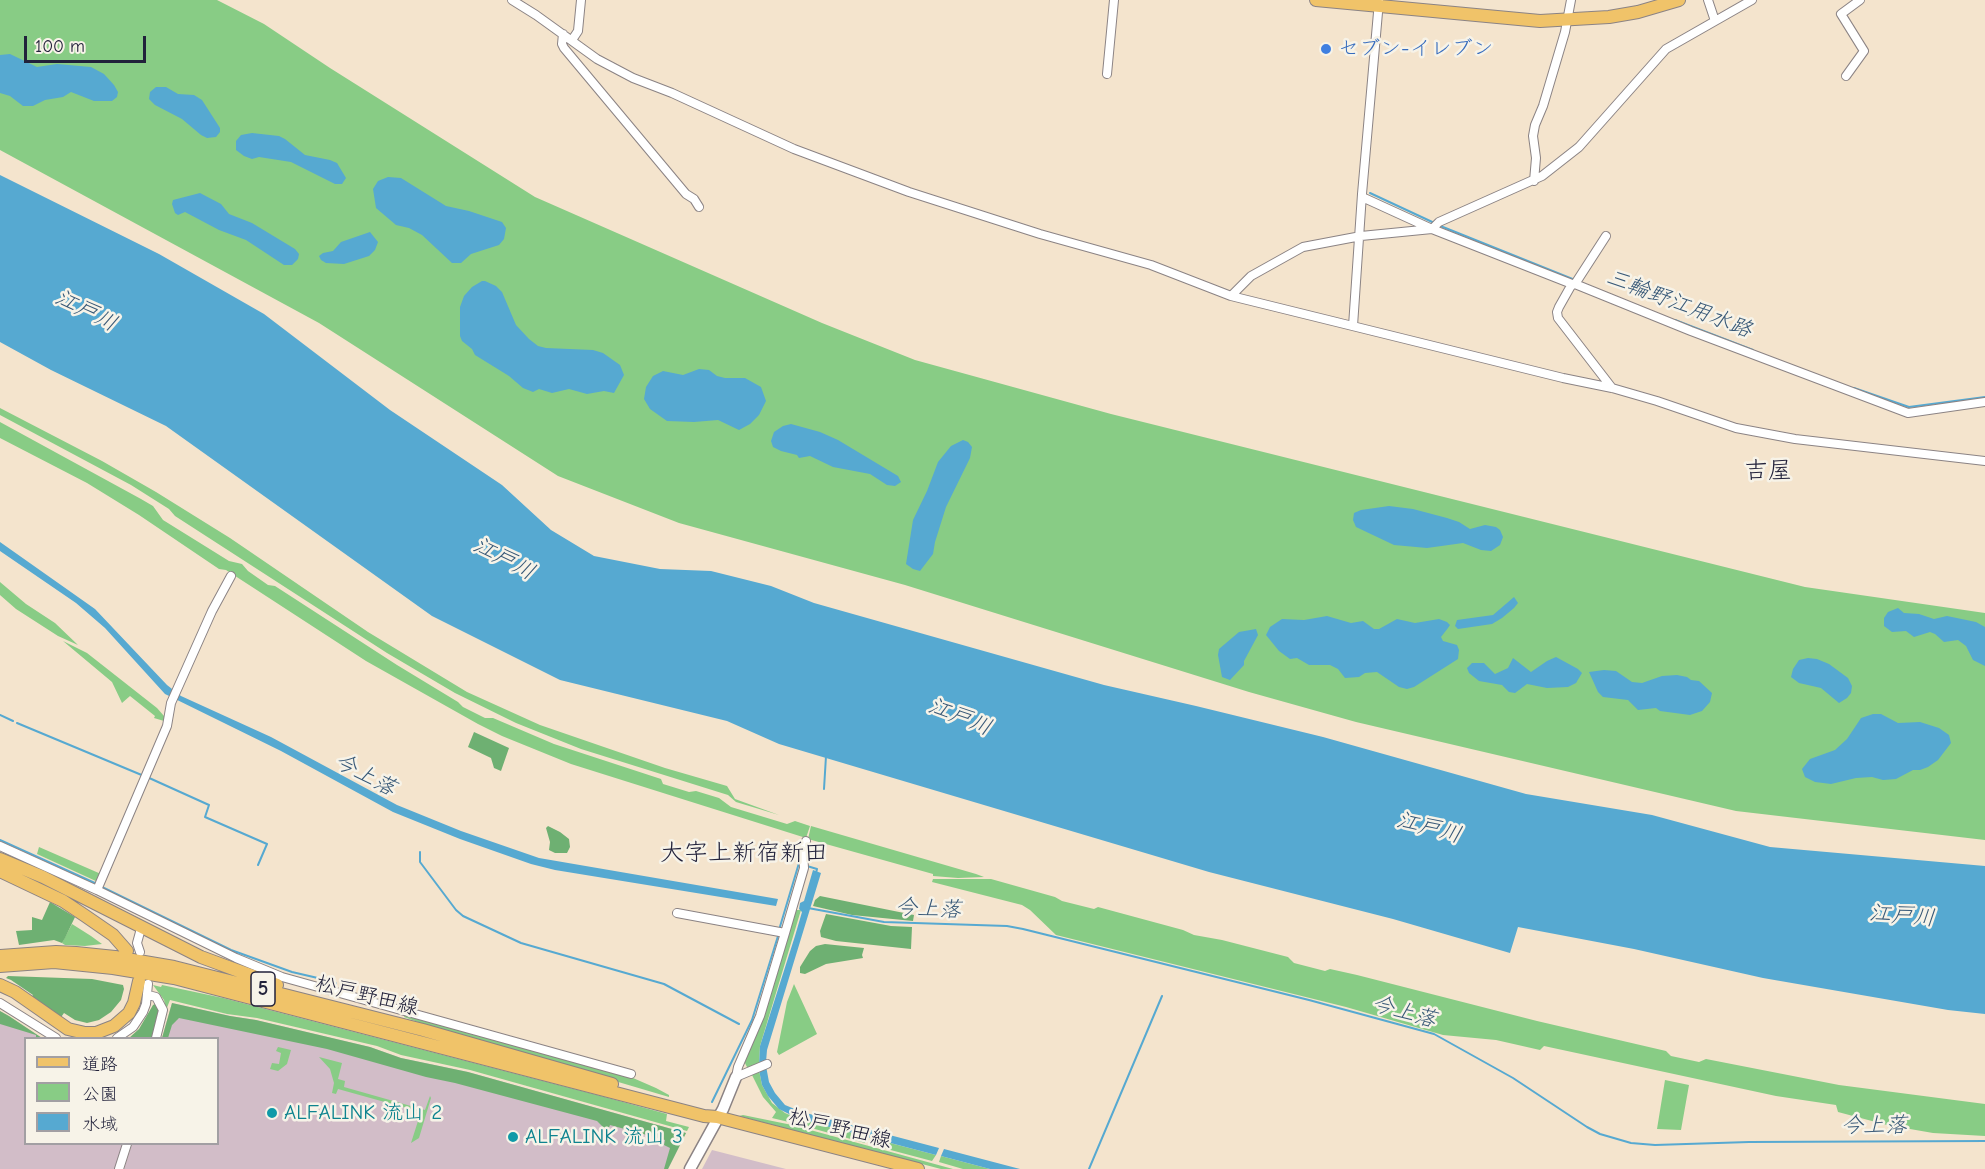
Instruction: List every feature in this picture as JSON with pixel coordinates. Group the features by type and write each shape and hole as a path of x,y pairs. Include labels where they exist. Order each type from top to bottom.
{"main road":[{"path":"1316,0 1379,3 1512,19 1565,21 1638,12 1679,0"},
{"path":"0,859 44,877 201,957 278,986 368,1010 423,1030"},
{"path":"0,871 77,910 133,952"},
{"name":"松戸野田線","path":"2,956 56,952 76,953 174,967 423,1030 706,1111 717,1117"},
{"name":"松戸野田線","path":"2,956 26,964 54,962 113,968 174,978 704,1116 717,1117 918,1169"},
{"path":"0,985 15,992 59,1024 84,1033 105,1031 122,1020 134,1003 144,982"}],"street":[{"path":"512,0 597,59 633,78 672,93 794,149 909,192 1040,234 1152,266 1231,296 1612,388 1736,428 1776,436 1985,461"},
{"path":"572,40 578,31 581,0"},
{"path":"1107,74 1114,0"},
{"path":"1534,180 1535,125 1562,43 1571,0"},
{"path":"1708,0 1716,21"},
{"path":"1231,296 1251,276 1303,247 1360,236 1432,229 1439,222 1534,180 1554,168 1579,147 1666,49 1752,0"},
{"path":"1846,76 1864,51 1841,15 1860,0"},
{"path":"1353,326 1379,3"},
{"path":"563,34 564,48 699,207"},
{"path":"1362,197 1432,229 1573,285 1908,413 1985,402"},
{"path":"1606,236 1557,312 1558,318 1612,388"},
{"path":"99,887 167,726 171,703 212,611 231,576"},
{"path":"690,1169 723,1108 760,1016 781,932 804,866 803,851 806,841"},
{"path":"0,846 99,887 144,924 282,976 631,1074"},
{"path":"677,913 781,932"},
{"path":"133,952 144,924"},
{"path":"118,1037 140,1019 148,995 144,982"},
{"path":"148,995 156,997 163,1010 156,1037"},
{"path":"0,1003 54,1037"},
{"path":"736,1077 767,1064"},
{"path":"120,1169 126,1145"}],"shaded area":[{"path":"172,1003 370,1047 401,1058 468,1072 686,1133 668,1169 124,1169 132,1145 219,1145 219,1037 162,1037"},
{"path":"0,1011 40,1037 24,1037 24,1145 123,1145 115,1169 0,1169"},
{"path":"712,1150 786,1169 702,1169"}],"green space":[{"path":"0,0 217,0 264,24 535,197 822,323 915,360 1111,414 1805,587 1985,613 1985,840 1736,811 1356,722 1249,692 905,585 679,523 558,476 319,323 0,150"},
{"path":"0,408 156,492 230,538 368,632 467,692 540,725 665,768 727,786 735,799 779,815 736,802 728,795 581,749 516,723 455,693 387,653 131,485 0,415"},
{"path":"0,422 153,506 163,520 229,561 242,564 268,585 275,586 463,707 485,718 493,718 554,744 661,779 663,784 719,798 731,807 787,824 795,821 810,826 806,838 571,764 478,724 366,661 87,483 0,438"},
{"path":"0,582 26,604 55,623 78,645 58,636 16,609 0,595"},
{"path":"63,641 87,653 157,708 164,716 164,721 154,718 155,716 130,696 122,703 112,682"},
{"path":"474,732 509,748 501,771 494,768 491,758 468,747"},
{"path":"548,826 569,839 570,847 567,853 555,853 549,850 550,842 546,828"},
{"path":"811,826 984,877 933,876 933,874 808,839"},
{"path":"39,847 101,874 98,882 37,854"},
{"path":"933,879 991,879 1062,901 1094,909 1098,907 1194,935 1288,957 1294,963 1325,971 1330,969 1357,975 1666,1051 1671,1056 1699,1062 1706,1059 1839,1085 1985,1104 1985,1136 1933,1133 1887,1125 1838,1112 1836,1105 1776,1096 1544,1046 1540,1050 1496,1040 1443,1035 1346,1007 1056,935 1022,905 932,882"},
{"path":"820,896 914,915 913,921 852,915 813,906 815,900"},
{"path":"50,902 75,917 62,943 54,940 19,945 16,931 32,930 32,917 42,920"},
{"path":"795,906 797,910 801,910 760,1046 759,1065 748,1069 743,1059"},
{"path":"826,914 891,926 912,927 911,949 836,941 821,937 820,931"},
{"path":"72,924 102,944 85,946 62,943"},
{"path":"825,944 864,948 863,958 826,964 805,974 800,973 800,967 810,951 816,946"},
{"path":"8,976 92,979 123,985 124,989 121,1000 111,1012 99,1020 87,1023 75,1020 64,1013 59,1020 30,999 33,995 6,978"},
{"path":"794,984 817,1034 779,1055 777,1052 787,1002"},
{"path":"153,985 223,998 601,1096 667,1114 666,1121 689,1127 687,1131 470,1070 257,1018 227,1014 170,1000 166,1010 164,1000"},
{"path":"157,1003 159,1010 153,1037 130,1037 139,1029 153,1005"},
{"path":"172,1003 370,1047 401,1058 468,1072 686,1133 668,1169 664,1169 670,1148 664,1145 665,1140 610,1125 608,1130 597,1121 327,1049 179,1018 172,1025 168,1037 162,1037"},
{"path":"0,1011 40,1037 36,1037 36,1035 0,1024"},
{"path":"405,1014 633,1078 656,1088 669,1097 429,1026 404,1017"},
{"path":"278,1047 291,1050 287,1064 278,1071 270,1069 272,1063 279,1064 281,1053 276,1051"},
{"path":"319,1057 342,1063 338,1079 345,1081 344,1087 425,1110 430,1096 419,1138 411,1143 418,1121 415,1120 417,1111 338,1089 336,1094 332,1093 334,1083 330,1069"},
{"path":"759,1070 762,1085 772,1103 785,1113 799,1119 797,1124 772,1118 776,1112 763,1097 751,1073"},
{"path":"1665,1080 1689,1085 1681,1130 1657,1129"},
{"path":"739,1116 792,1125 953,1169 941,1169"},
{"path":"803,1120 868,1137 865,1143 804,1126"},
{"path":"871,1138 936,1155 932,1161 868,1144"},
{"path":"941,1156 990,1169 963,1169 939,1162"}],"water":[{"path":"10,54 37,67 57,64 91,67 104,74 114,85 118,92 117,97 112,101 94,101 71,92 63,97 45,100 33,106 23,106 10,96 0,93 0,55"},
{"path":"156,87 166,87 178,94 194,95 202,100 220,128 220,132 216,137 207,138 182,119 155,105 149,99 150,92"},
{"path":"252,133 279,136 305,155 337,163 346,178 342,184 335,184 291,162 259,157 252,159 244,156 236,150 236,141 241,135"},
{"name":"江戸川","path":"0,175 159,254 264,314 390,410 502,485 551,530 594,556 660,569 711,571 771,586 814,603 1104,685 1323,737 1526,794 1652,815 1770,847 1985,866 1985,1014 1948,1010 1763,978 1634,949 1518,927 1510,953 1393,919 1209,872 779,744 727,721 560,680 432,616 166,426 51,370 0,342"},
{"path":"388,177 401,178 446,206 502,222 506,228 504,239 499,245 471,254 461,263 452,263 422,235 409,228 396,225 376,208 373,189 378,181"},
{"path":"200,193 221,204 229,214 252,223 295,249 299,254 298,259 292,265 284,265 246,240 219,230 185,212 178,215 175,213 173,200"},
{"path":"370,232 378,242 375,250 369,256 344,264 326,263 321,260 319,256 333,251 341,242"},
{"path":"482,281 496,286 502,292 516,325 538,346 593,350 603,353 620,365 624,375 614,393 604,391 587,394 569,389 552,393 539,389 533,392 523,388 509,376 475,355 460,336 460,307 464,296"},
{"path":"699,369 709,370 725,378 745,378 761,387 766,401 759,415 739,430 718,420 667,421 650,409 644,399 646,387 653,376 663,371 683,375"},
{"path":"791,424 838,440 898,476 901,482 895,486 887,485 870,474 833,467 810,456 799,458 797,455 773,447 771,441 774,432"},
{"path":"963,440 972,447 970,458 946,507 933,554 920,571 913,569 906,564 913,520 938,462 951,446"},
{"path":"1389,506 1413,509 1447,518 1470,529 1485,525 1496,527 1503,537 1500,545 1491,551 1463,543 1427,548 1394,545 1356,527 1353,520 1354,513"},
{"path":"0,542 95,609 167,685 181,696 271,737 397,805 461,831 539,858 778,899 776,906 555,870 460,839 393,812 281,751 165,694 105,628 76,603 0,551"},
{"path":"1514,597 1518,603 1514,608 1492,624 1458,629 1455,626 1457,620 1493,615"},
{"path":"1898,608 1904,613 1919,614 1934,619 1947,616 1976,622 1985,627 1985,666 1973,660 1966,646 1958,640 1944,642 1930,632 1914,637 1906,631 1892,632 1884,626 1884,618 1888,612"},
{"path":"1327,616 1351,623 1363,621 1374,629 1379,629 1397,619 1415,623 1439,619 1450,625 1441,637 1443,641 1457,645 1458,659 1414,687 1407,689 1399,687 1377,672 1345,678 1338,669 1330,665 1309,665 1297,658 1290,659 1279,651 1266,635 1270,627 1282,619 1304,620"},
{"path":"1256,629 1258,635 1244,665 1230,680 1222,677 1219,649 1239,632"},
{"path":"1556,657 1582,673 1576,683 1568,687 1547,688 1527,684 1515,693 1509,692 1502,685 1479,681 1469,673 1467,668 1472,663 1484,663 1495,674 1508,668 1513,658 1531,672"},
{"path":"1808,658 1829,664 1848,678 1852,686 1847,698 1839,703 1821,688 1799,683 1791,677 1799,660"},
{"path":"1616,671 1632,682 1642,683 1662,676 1687,677 1699,681 1712,693 1710,702 1702,711 1690,715 1660,711 1656,708 1638,710 1628,700 1603,697 1598,692 1589,672"},
{"path":"1881,714 1898,723 1920,722 1939,728 1949,735 1951,743 1938,760 1928,767 1913,770 1896,779 1856,778 1831,784 1815,782 1805,777 1802,769 1810,759 1835,750 1847,739 1861,718"},
{"path":"813,870 821,873 767,1050 766,1062 759,1065 760,1046 802,912 799,909 800,903 804,901"},
{"path":"766,1066 769,1082 775,1093 785,1105 802,1112 799,1119 779,1109 768,1096 762,1085 759,1070"},
{"path":"806,1113 939,1148 936,1155 803,1120"},
{"path":"944,1149 1020,1169 990,1169 941,1156"}],"waterway":[{"name":"三輪野江用水路","path":"1370,193 1443,227 1575,280"},
{"name":"三輪野江用水路","path":"1675,320 1753,350"},
{"name":"三輪野江用水路","path":"1854,388 1909,407 1985,397"},
{"path":"0,715 13,721"},
{"path":"17,723 144,776"},
{"path":"824,789 826,756"},
{"path":"147,777 209,805 205,817 267,844 258,865"},
{"path":"0,840 97,884"},
{"path":"420,852 420,862 463,916 521,943 664,984 739,1024"},
{"path":"779,930 799,863 801,864"},
{"path":"807,866 817,869 816,873"},
{"path":"102,887 231,950 292,972 336,984"},
{"name":"今上落","path":"808,908 884,922 1007,926 1023,929 1309,1000 1434,1034 1513,1078 1587,1127 1600,1134 1631,1143 1655,1145 1749,1142 1985,1141"},
{"path":"712,1102 752,1020 778,936"},
{"path":"1089,1169 1162,996"}],"place":[{"name":"セブン-イレブン","path":"1326,49"},
{"name":"ALFALINK 流山 2","path":"272,1113"},
{"name":"ALFALINK 流山 3","path":"513,1137"}],"district":[{"name":"吉屋","path":"1768,471"},
{"name":"大字上新宿新田","path":"744,853"}]}
